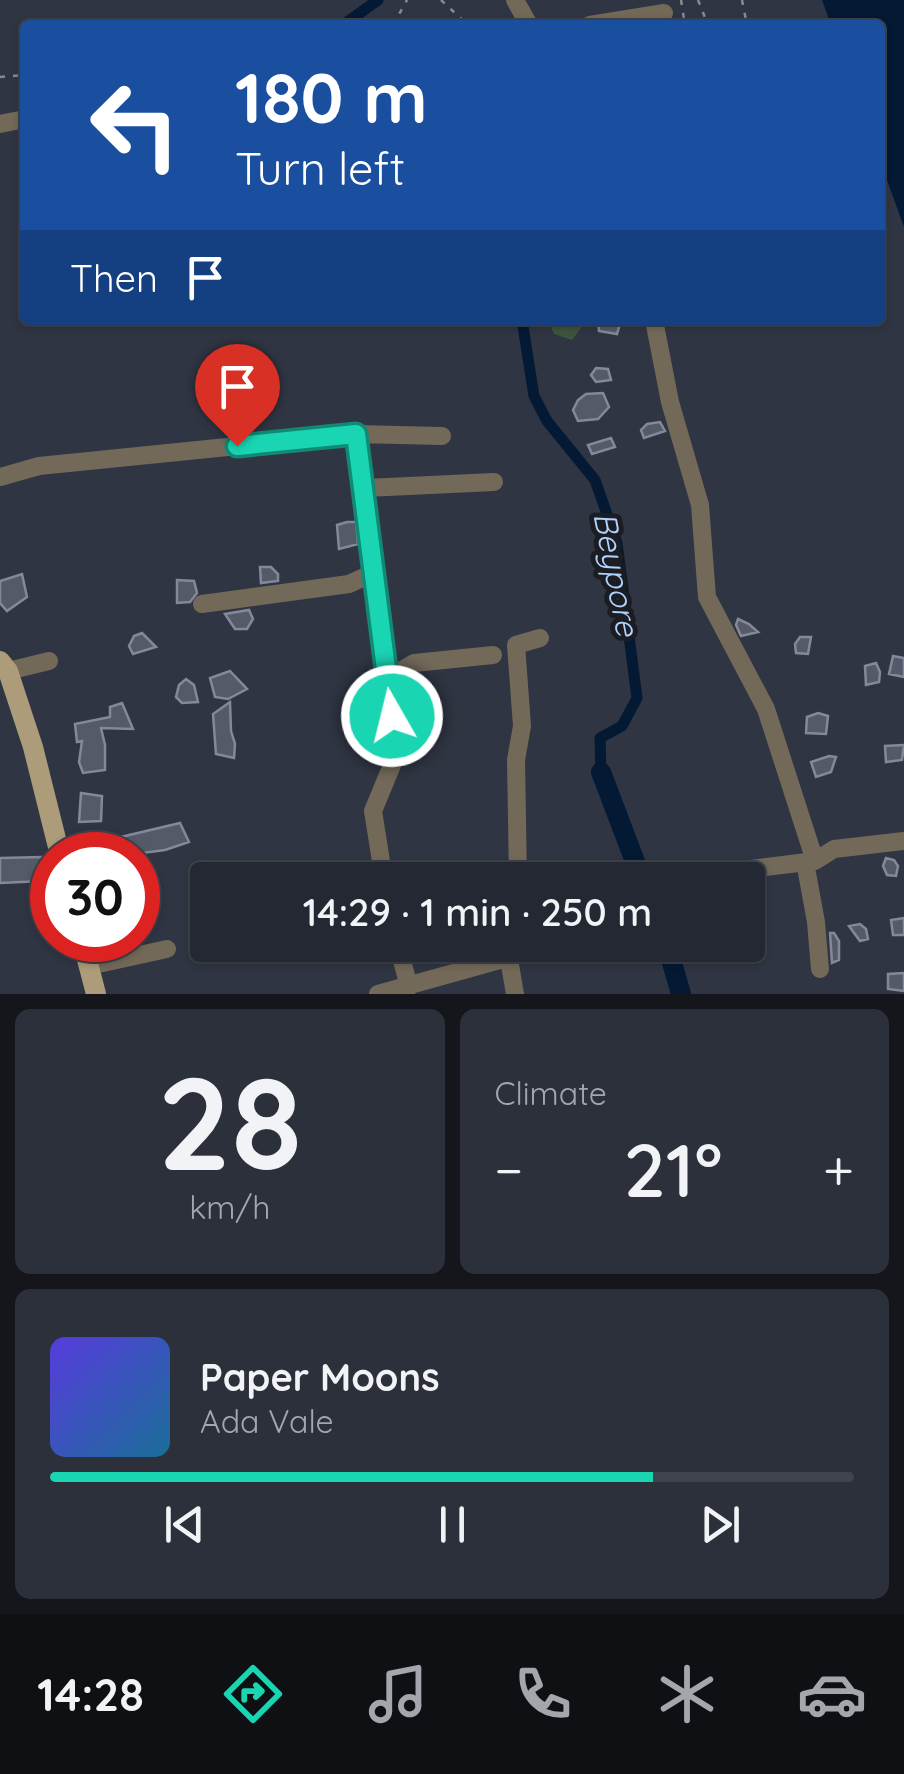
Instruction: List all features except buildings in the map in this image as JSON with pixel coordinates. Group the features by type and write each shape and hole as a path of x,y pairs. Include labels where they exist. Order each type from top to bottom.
{"main road":[{"path":"4,666 33,748 54,832"},
{"path":"87,962 96,994"}],"street":[{"path":"621,20 664,13"},
{"path":"655,325 670,402 700,505 707,597 766,709 810,862 820,969"},
{"path":"356,434 366,488 397,752 373,811 381,862"},
{"path":"0,477 39,466 356,434 442,436"},
{"path":"366,488 494,482"},
{"path":"202,604 349,584 373,573"},
{"path":"518,862 516,760 522,726 516,646 540,638"},
{"path":"387,679 414,664 494,655"},
{"path":"4,666 49,661"},
{"path":"765,867 810,862 834,849 904,841"},
{"path":"88,966 167,948"},
{"path":"403,962 409,986"},
{"path":"378,994 480,962"},
{"path":"511,962 515,994"}],"path":[{"path":"442,0 463,20"}],"green space":[{"path":"550,325 583,325 572,340 554,334"}],"water":[{"path":"822,0 904,0 904,227 885,175 885,20 829,20"}],"waterway":[{"name":"Beypore","path":"350,20 378,0"},
{"name":"Beypore","path":"523,325 534,396 547,421 595,480 617,543 637,698 622,726 600,738 601,772"},
{"path":"601,772 635,862"},
{"path":"672,962 681,994"}],"route":[{"path":"237,446 356,434 366,488 392,716"}]}
